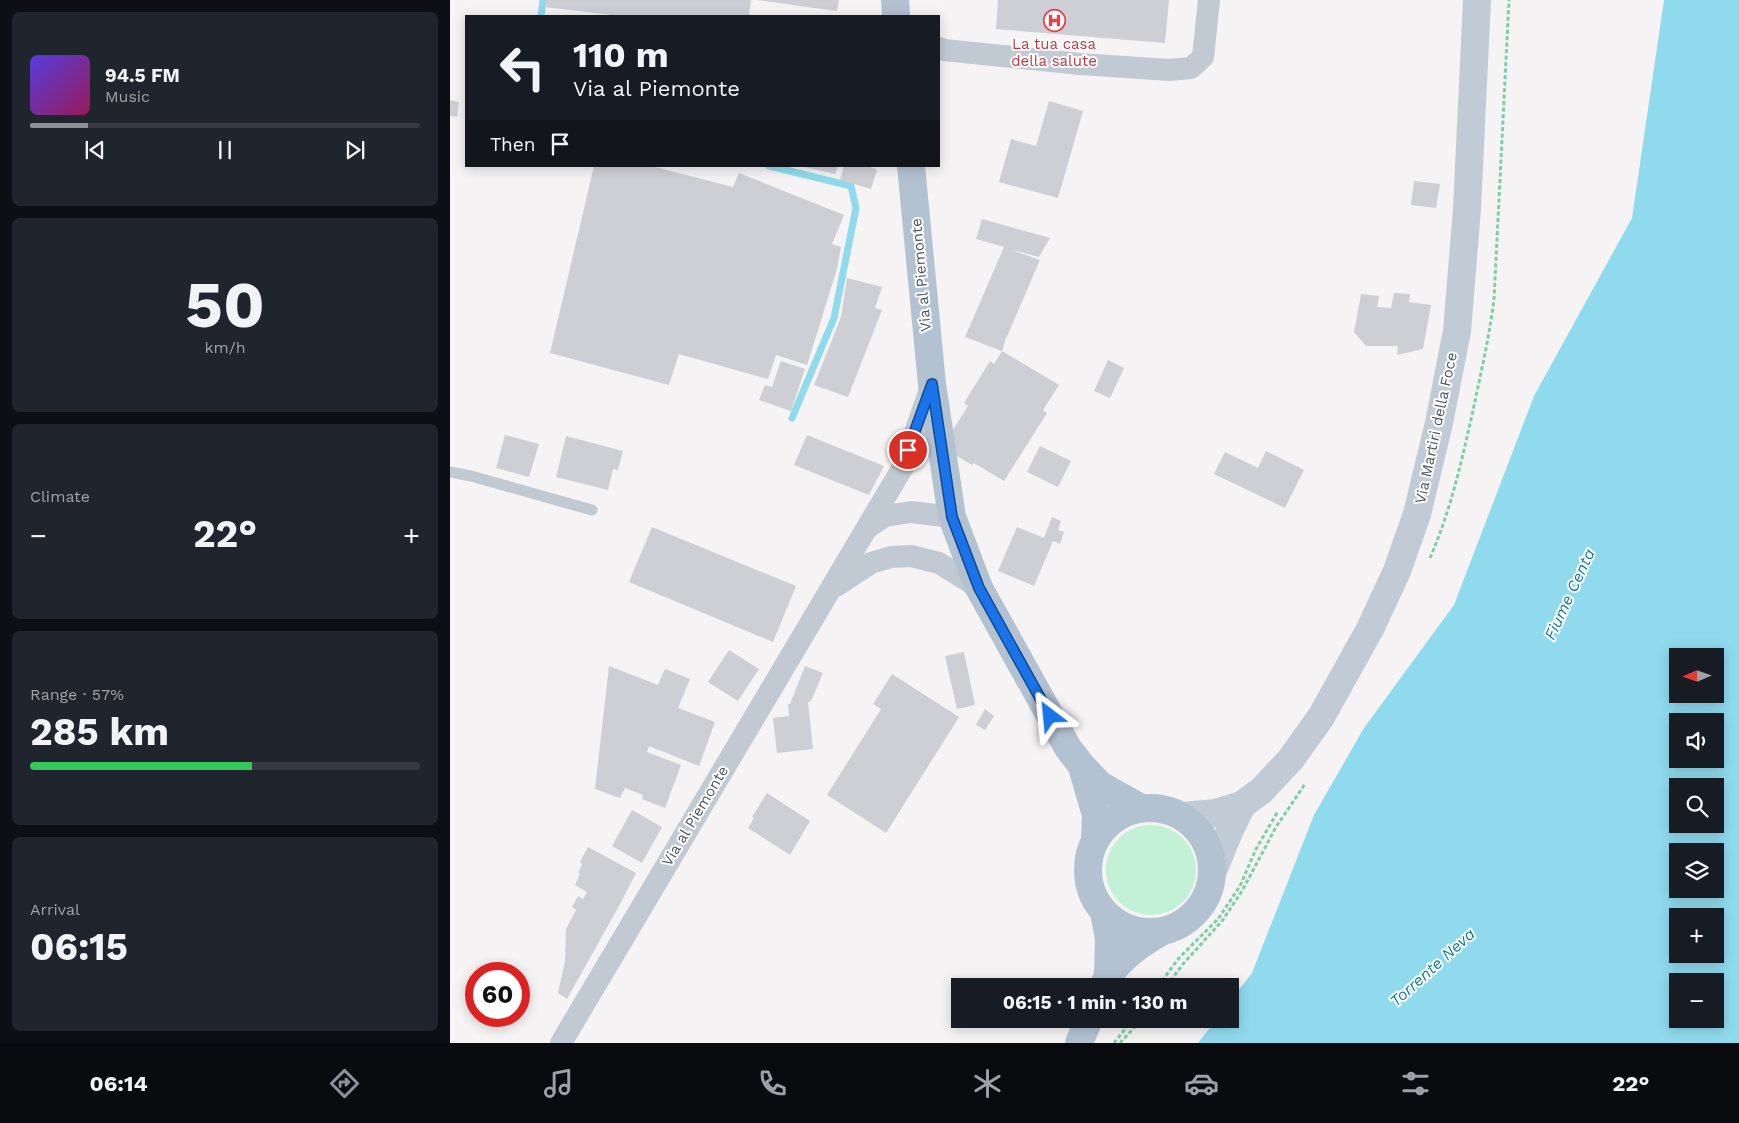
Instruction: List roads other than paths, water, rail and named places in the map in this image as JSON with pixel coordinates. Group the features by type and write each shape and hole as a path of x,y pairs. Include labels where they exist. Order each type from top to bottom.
{"main road":[{"path":"895,0 896,15"},
{"name":"Via Martiri della Foce","path":"1182,816 1216,813 1242,805 1262,790 1291,759 1321,717 1370,629 1397,571 1417,514 1439,422 1457,331 1467,209 1477,0"},
{"name":"Via al Piemonte","path":"911,167 932,384 952,517 979,588 1068,748 1100,785 1141,808"},
{"name":"Via al Piemonte","path":"1082,766 1096,815 1095,840"},
{"name":"Via Martiri della Foce","path":"1213,870 1242,805"},
{"path":"1109,978 1138,945 1161,932 1182,925 1194,915 1207,897 1211,887 1213,870 1211,856 1206,842 1193,825 1182,816 1165,809 1141,808 1130,811 1114,820 1095,840 1090,853 1088,874 1092,894 1112,920 1127,928 1143,933 1161,932"},
{"path":"1104,912 1109,939 1106,978"},
{"path":"1079,1043 1085,1028"}],"street":[{"path":"940,48 1080,64 1169,70 1192,68 1203,57 1208,0"},
{"name":"Via al Piemonte","path":"561,1043 902,467 932,384"},
{"name":"Via al Piemonte","path":"867,528 885,516 911,512 952,517"},
{"name":"Via al Piemonte","path":"831,589 871,563 891,557 910,556 939,563 979,588"}],"lane":[{"path":"450,472 471,476 592,510"}],"water":[{"path":"1664,0 1739,0 1739,1043 1198,1043 1210,1028 1239,1028 1239,990 1252,973 1314,815 1364,728 1454,605 1534,396 1632,218"}],"waterway":[{"path":"541,15 543,0"},
{"path":"773,167 851,186 856,208 834,318 792,418"}],"place":[{"name":"La tua casa della salute","path":"1054,21"}],"water label":[{"name":"Fiume Centa","path":"1569,594"},
{"name":"Torrente Neva","path":"1432,967"}]}
